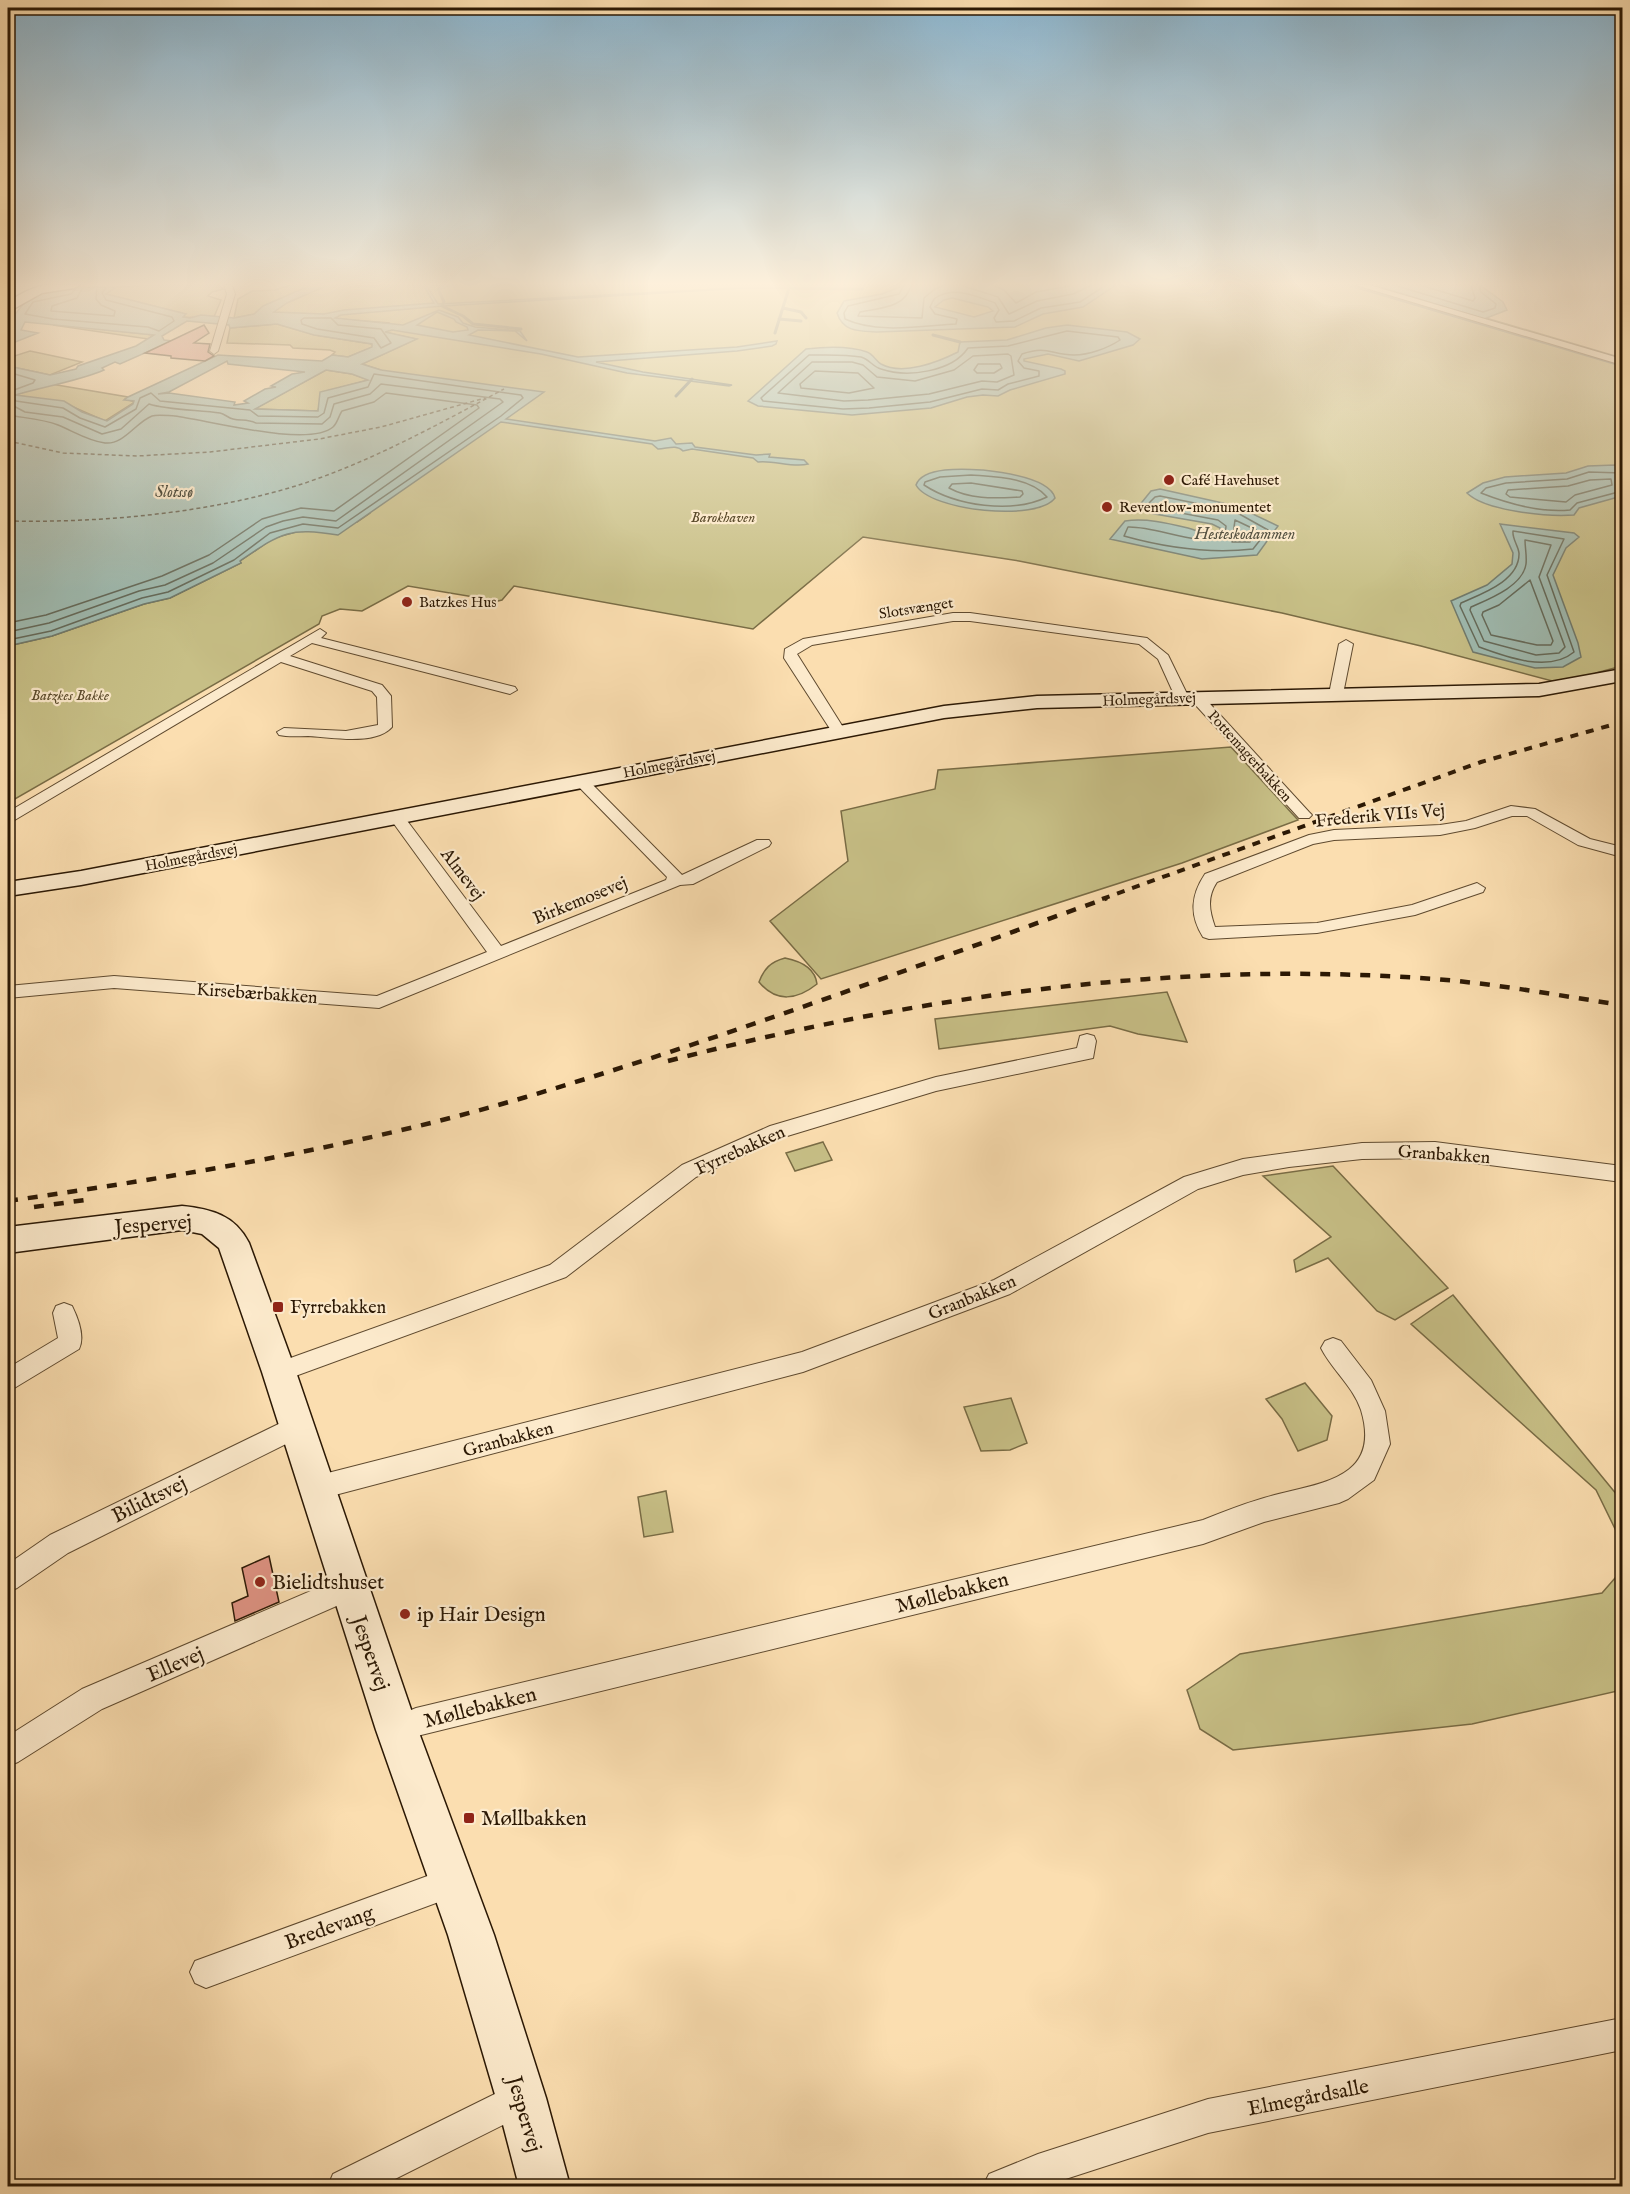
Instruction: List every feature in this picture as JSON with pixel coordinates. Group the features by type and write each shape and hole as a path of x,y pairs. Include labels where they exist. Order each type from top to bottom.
{"street":[{"name":"Slotsvænget","path":"839,732 791,658 790,652 808,642 953,617 970,617 1142,641 1155,646 1189,698"},
{"path":"8,818 315,636 510,690"},
{"path":"1336,694 1346,644"},
{"path":"279,657 377,688 384,696 385,727 370,733 343,736 302,730 284,732"},
{"name":"Holmegårdsvej","path":"8,889 81,878 944,712 995,705 1539,690 1574,686 1621,676"},
{"name":"Pottemagerbakken","path":"1189,698 1304,815"},
{"path":"581,781 675,876 675,880"},
{"name":"Frederik VIIs Vej","path":"1477,888 1415,910 1317,928 1209,933 1199,906 1203,890 1211,878 1309,840 1334,836 1440,830 1469,825 1511,811 1530,812 1584,842 1623,852"},
{"name":"Almevej","path":"397,817 498,954"},
{"name":"Birkemosevej","path":"498,954 672,884 675,880 687,880 763,843"},
{"name":"Kirsebærbakken","path":"8,993 114,982 379,1002 498,954"},
{"name":"Fyrrebakken","path":"279,1372 558,1271 689,1171 777,1131 936,1083 1086,1053 1087,1041"},
{"name":"Granbakken","path":"316,1488 804,1362 1002,1287 1191,1183 1243,1167 1362,1151 1435,1150 1623,1174"},
{"name":"Jespervej","path":"8,1240 182,1218 206,1221 225,1230 233,1243 279,1372 348,1588 471,1935 521,2097 545,2187"},
{"path":"8,1380 71,1342 64,1313"},
{"name":"Møllebakken","path":"397,1730 416,1722 1203,1532 1264,1510 1338,1491 1365,1472 1378,1444 1373,1411 1363,1388 1333,1348"},
{"name":"Bilidtsvej","path":"8,1579 59,1544 295,1427"},
{"name":"Ellevej","path":"8,1752 93,1700 348,1588"},
{"name":"Bredevang","path":"206,1972 452,1882"},
{"name":"Elmegårdsalle","path":"1001,2187 1038,2171 1208,2116 1623,2034"},
{"path":"345,2187 521,2097"}],"green space":[{"path":"40,387 71,387 128,397 125,399 135,402 105,421 62,402 14,395"},
{"path":"294,387 341,387 327,391 321,398 318,411 254,409"},
{"path":"380,387 1622,387 1622,666 1596,673 1591,678 1556,682 1421,646 1282,613 1019,561 863,537 753,629 514,586 502,600 498,601 408,586 362,611 340,609 322,616 319,624 8,803 8,646 52,636 144,604 170,598 241,563 240,561 274,538 303,530 315,531 357,522 370,513"},
{"path":"1231,747 1298,820 1182,863 821,979 770,921 848,861 841,811 935,789 938,770"},
{"path":"785,958 810,969 817,984 802,993 787,997 766,989 759,982 763,973 772,964"},
{"path":"1167,992 1187,1042 1138,1034 1110,1026 939,1049 935,1019"},
{"path":"823,1142 832,1160 795,1171 786,1153"},
{"path":"1333,1166 1448,1288 1395,1320 1377,1311 1328,1258 1296,1272 1294,1260 1331,1237 1263,1176"},
{"path":"1453,1295 1622,1501 1622,1543 1596,1490 1411,1324"},
{"path":"1305,1383 1332,1416 1327,1440 1298,1451 1282,1419 1266,1399"},
{"path":"1011,1398 1027,1443 1010,1450 981,1451 964,1407"},
{"path":"666,1491 673,1532 644,1537 638,1497"},
{"path":"1622,1570 1622,1690 1472,1724 1233,1750 1200,1729 1187,1690 1240,1654 1602,1593"}],"water":[{"name":"Slotssø","path":"8,387 45,387 15,395 64,401 82,412 107,421 133,404 134,401 124,400 149,387 178,387 158,394 169,393 235,402 234,405 248,403 244,401 265,389 294,387 255,409 318,411 320,392 338,387 510,387 544,392 506,419 655,441 671,438 676,444 692,443 695,447 756,455 770,454 769,457 804,460 808,464 758,462 753,458 692,449 683,451 674,447 658,449 652,444 501,422 338,535 307,532 286,534 266,544 240,561 241,563 170,598 144,604 52,636 8,646"},
{"path":"763,387 1019,387 998,396 967,397 931,408 852,415 758,406 748,401"},
{"path":"1615,465 1622,468 1622,496 1579,508 1574,515 1533,514 1502,508 1476,499 1467,493 1483,483 1505,477 1566,473 1588,466"},
{"path":"956,469 1012,474 1035,481 1044,485 1055,498 1045,505 1028,510 984,510 941,501 925,494 916,485 927,474"},
{"name":"Hesteskodammen","path":"1160,489 1236,506 1278,526 1257,555 1202,559 1110,539 1125,521 1133,520 1164,523 1207,534 1220,533 1220,528 1212,524 1149,513 1138,507 1151,491"},
{"path":"1500,524 1574,533 1579,537 1566,548 1553,575 1581,657 1563,667 1535,668 1473,652 1451,601 1487,585 1512,564 1513,553"}],"building":[{"name":"Bielidtshuset","path":"269,1556 279,1602 235,1621 232,1603 248,1596 242,1568"}],"waterway":[{"path":"676,396 684,387"}],"ferry route":[{"path":"8,521 119,518 194,509 267,494 328,475 380,453 504,389"},
{"path":"8,441 63,453 137,456 210,452 319,439 381,427 485,398"}],"railway":[{"path":"1102,899 1481,762 1622,722"},
{"path":"8,1201 269,1158 462,1115 599,1075 745,1027 1107,898"},
{"path":"668,1061 761,1038 947,1002 1041,989 1135,980 1230,975 1325,974 1420,978 1496,986 1622,1005"},
{"path":"34,1207 85,1200"}],"place":[{"name":"Café Havehuset","path":"1169,480"},
{"name":"Reventlow-monumentet","path":"1107,507"},
{"name":"Batzkes Hus","path":"407,602"},
{"name":"Fyrrebakken","path":"278,1307"},
{"name":"Bielidtshuset","path":"260,1582"},
{"name":"ip Hair Design","path":"405,1614"},
{"name":"Møllbakken","path":"469,1818"}],"park label":[{"name":"Barokhaven","path":"723,517"},
{"name":"Batzkes Bakke","path":"70,695"}]}
